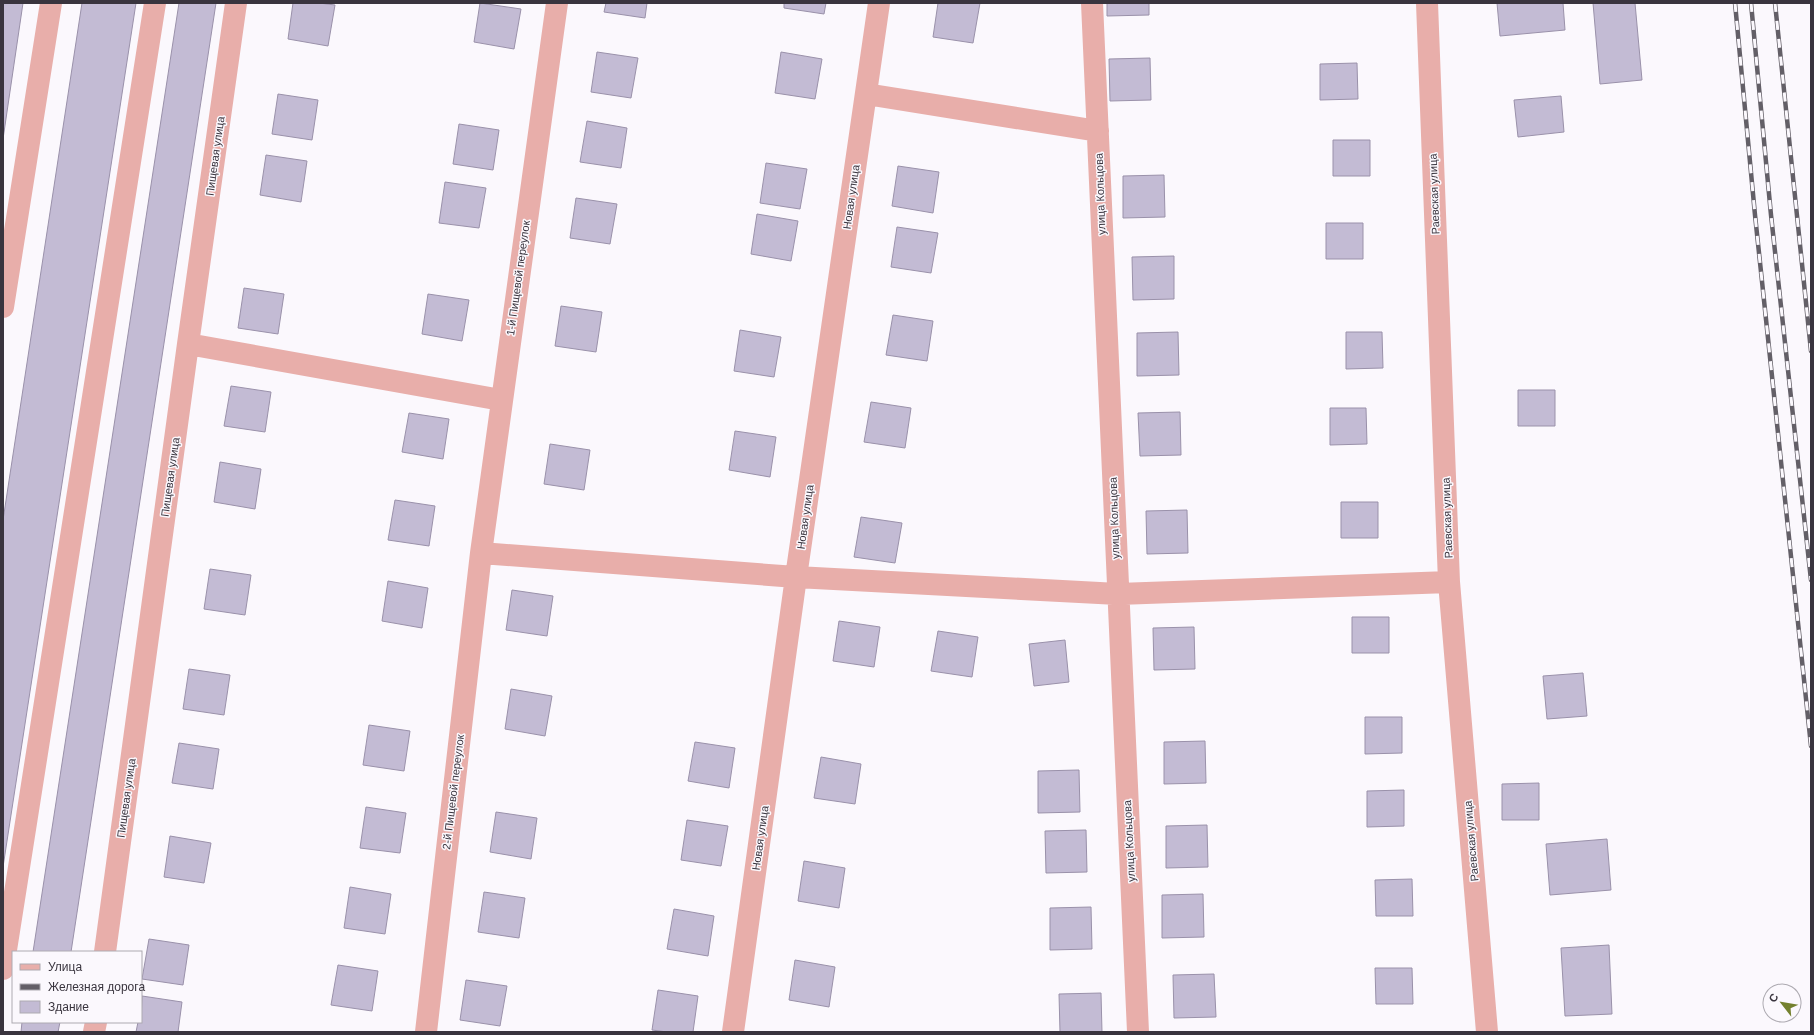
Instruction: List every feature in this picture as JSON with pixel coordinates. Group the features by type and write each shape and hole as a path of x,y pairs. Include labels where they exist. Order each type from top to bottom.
{"street":[{"path":"3,308 51,3"},
{"path":"3,969 155,3"},
{"name":"Пищевая улица","path":"105,951 236,3"},
{"name":"1-й Пищевой переулок","path":"481,553 557,3"},
{"name":"Новая улица","path":"733,1032 796,578 879,3"},
{"name":"улица Кольцова","path":"1092,3 1138,1032"},
{"name":"Раевская улица","path":"1427,3 1449,582 1487,1032"},
{"path":"866,94 1098,131"},
{"path":"188,344 501,400"},
{"path":"481,553 796,578 1118,594 1449,582"},
{"name":"2-й Пищевой переулок","path":"426,1032 481,553"}],"building":[{"path":"3,3 23,3 3,139"},
{"path":"82,3 136,3 3,867 3,520"},
{"path":"179,3 216,3 71,951 33,951"},
{"path":"293,3 319,3 335,5 328,46 288,39"},
{"path":"480,3 521,9 514,49 474,42"},
{"path":"606,3 647,3 645,18 604,12"},
{"path":"784,3 826,3 824,14 784,8"},
{"path":"938,3 980,3 973,43 933,37"},
{"path":"1107,3 1149,3 1149,15 1107,16"},
{"path":"1497,3 1563,3 1565,30 1500,36"},
{"path":"1593,3 1635,3 1642,80 1600,84"},
{"path":"597,52 638,58 631,98 591,92"},
{"path":"781,52 822,59 815,99 775,93"},
{"path":"1150,58 1151,100 1110,101 1109,59"},
{"path":"1357,63 1358,99 1320,100 1320,64"},
{"path":"278,94 318,100 312,140 272,134"},
{"path":"1561,96 1564,132 1518,137 1514,100"},
{"path":"587,121 627,128 621,168 580,162"},
{"path":"459,124 499,130 493,170 453,164"},
{"path":"1333,140 1370,140 1370,176 1333,176"},
{"path":"266,155 307,161 301,202 260,195"},
{"path":"766,163 807,169 800,209 760,203"},
{"path":"898,166 939,172 933,213 892,206"},
{"path":"1164,175 1165,217 1123,218 1123,176"},
{"path":"445,182 486,188 479,228 439,223"},
{"path":"576,198 617,204 610,244 570,238"},
{"path":"757,214 798,221 791,261 751,254"},
{"path":"1326,223 1363,223 1363,259 1326,259"},
{"path":"897,227 938,233 931,273 891,267"},
{"path":"1174,256 1174,299 1133,300 1132,257"},
{"path":"244,288 284,294 278,334 238,328"},
{"path":"428,294 469,300 462,341 422,334"},
{"path":"561,306 602,312 596,352 555,346"},
{"path":"893,315 933,321 927,361 886,355"},
{"path":"740,330 781,337 774,377 734,371"},
{"path":"1178,332 1179,375 1137,376 1137,333"},
{"path":"1346,332 1382,332 1383,368 1346,369"},
{"path":"231,386 271,392 265,432 224,426"},
{"path":"1518,390 1555,390 1555,426 1518,426"},
{"path":"871,402 911,408 905,448 864,442"},
{"path":"1330,408 1366,408 1367,444 1330,445"},
{"path":"1180,412 1181,455 1140,456 1138,413"},
{"path":"409,413 449,419 443,459 402,452"},
{"path":"735,431 776,437 770,477 729,470"},
{"path":"550,444 590,450 584,490 544,484"},
{"path":"220,462 261,469 255,509 214,502"},
{"path":"395,500 435,506 429,546 388,540"},
{"path":"1341,502 1378,502 1378,538 1341,538"},
{"path":"1187,510 1188,553 1147,554 1146,511"},
{"path":"861,517 902,523 895,563 854,557"},
{"path":"210,569 251,575 245,615 204,609"},
{"path":"388,581 428,588 422,628 382,621"},
{"path":"512,590 553,596 547,636 506,630"},
{"path":"1352,617 1389,617 1389,653 1352,653"},
{"path":"839,621 880,627 874,667 833,661"},
{"path":"1194,627 1195,669 1154,670 1153,628"},
{"path":"938,631 978,637 972,677 931,671"},
{"path":"1065,640 1069,682 1034,686 1029,644"},
{"path":"189,669 230,675 224,715 183,709"},
{"path":"1583,673 1587,716 1547,719 1543,676"},
{"path":"511,689 552,696 545,736 505,729"},
{"path":"1365,717 1402,717 1402,753 1365,754"},
{"path":"369,725 410,731 404,771 363,765"},
{"path":"1205,741 1206,783 1164,784 1164,742"},
{"path":"695,742 735,748 729,788 688,781"},
{"path":"179,743 219,749 213,789 172,783"},
{"path":"821,757 861,764 855,804 814,798"},
{"path":"1079,770 1080,812 1038,813 1038,771"},
{"path":"1539,783 1539,820 1502,820 1502,784"},
{"path":"1404,790 1404,826 1367,827 1367,791"},
{"path":"366,807 406,813 400,853 360,848"},
{"path":"496,812 537,818 531,859 490,852"},
{"path":"687,820 728,826 721,866 681,860"},
{"path":"1207,825 1208,867 1166,868 1166,826"},
{"path":"1086,830 1087,872 1046,873 1045,831"},
{"path":"170,836 211,843 204,883 164,877"},
{"path":"1607,839 1611,890 1550,895 1546,844"},
{"path":"804,861 845,868 839,908 798,901"},
{"path":"1412,879 1413,916 1376,916 1375,880"},
{"path":"350,887 391,894 385,934 344,928"},
{"path":"484,892 525,898 519,938 478,932"},
{"path":"1203,894 1204,937 1162,938 1162,895"},
{"path":"1091,907 1092,949 1050,950 1050,908"},
{"path":"674,909 714,916 708,956 667,949"},
{"path":"149,939 189,945 183,985 142,979"},
{"path":"1609,945 1612,1014 1565,1016 1561,948"},
{"path":"795,960 835,967 829,1007 789,1000"},
{"path":"338,965 378,971 372,1011 331,1005"},
{"path":"1375,968 1412,968 1413,1004 1376,1004"},
{"path":"1214,974 1216,1017 1174,1018 1173,975"},
{"path":"466,980 507,986 500,1026 460,1020"},
{"path":"658,990 698,996 693,1032 667,1032 652,1030"},
{"path":"1101,993 1102,1032 1060,1032 1059,994"},
{"path":"142,996 182,1002 178,1032 136,1032 138,1023 142,1023"},
{"path":"22,1023 60,1023 58,1032 21,1032"}],"railway":[{"path":"1735,3 1755,215 1811,746"},
{"path":"1751,3 1771,215 1811,580"},
{"path":"1775,3 1811,351"}]}
